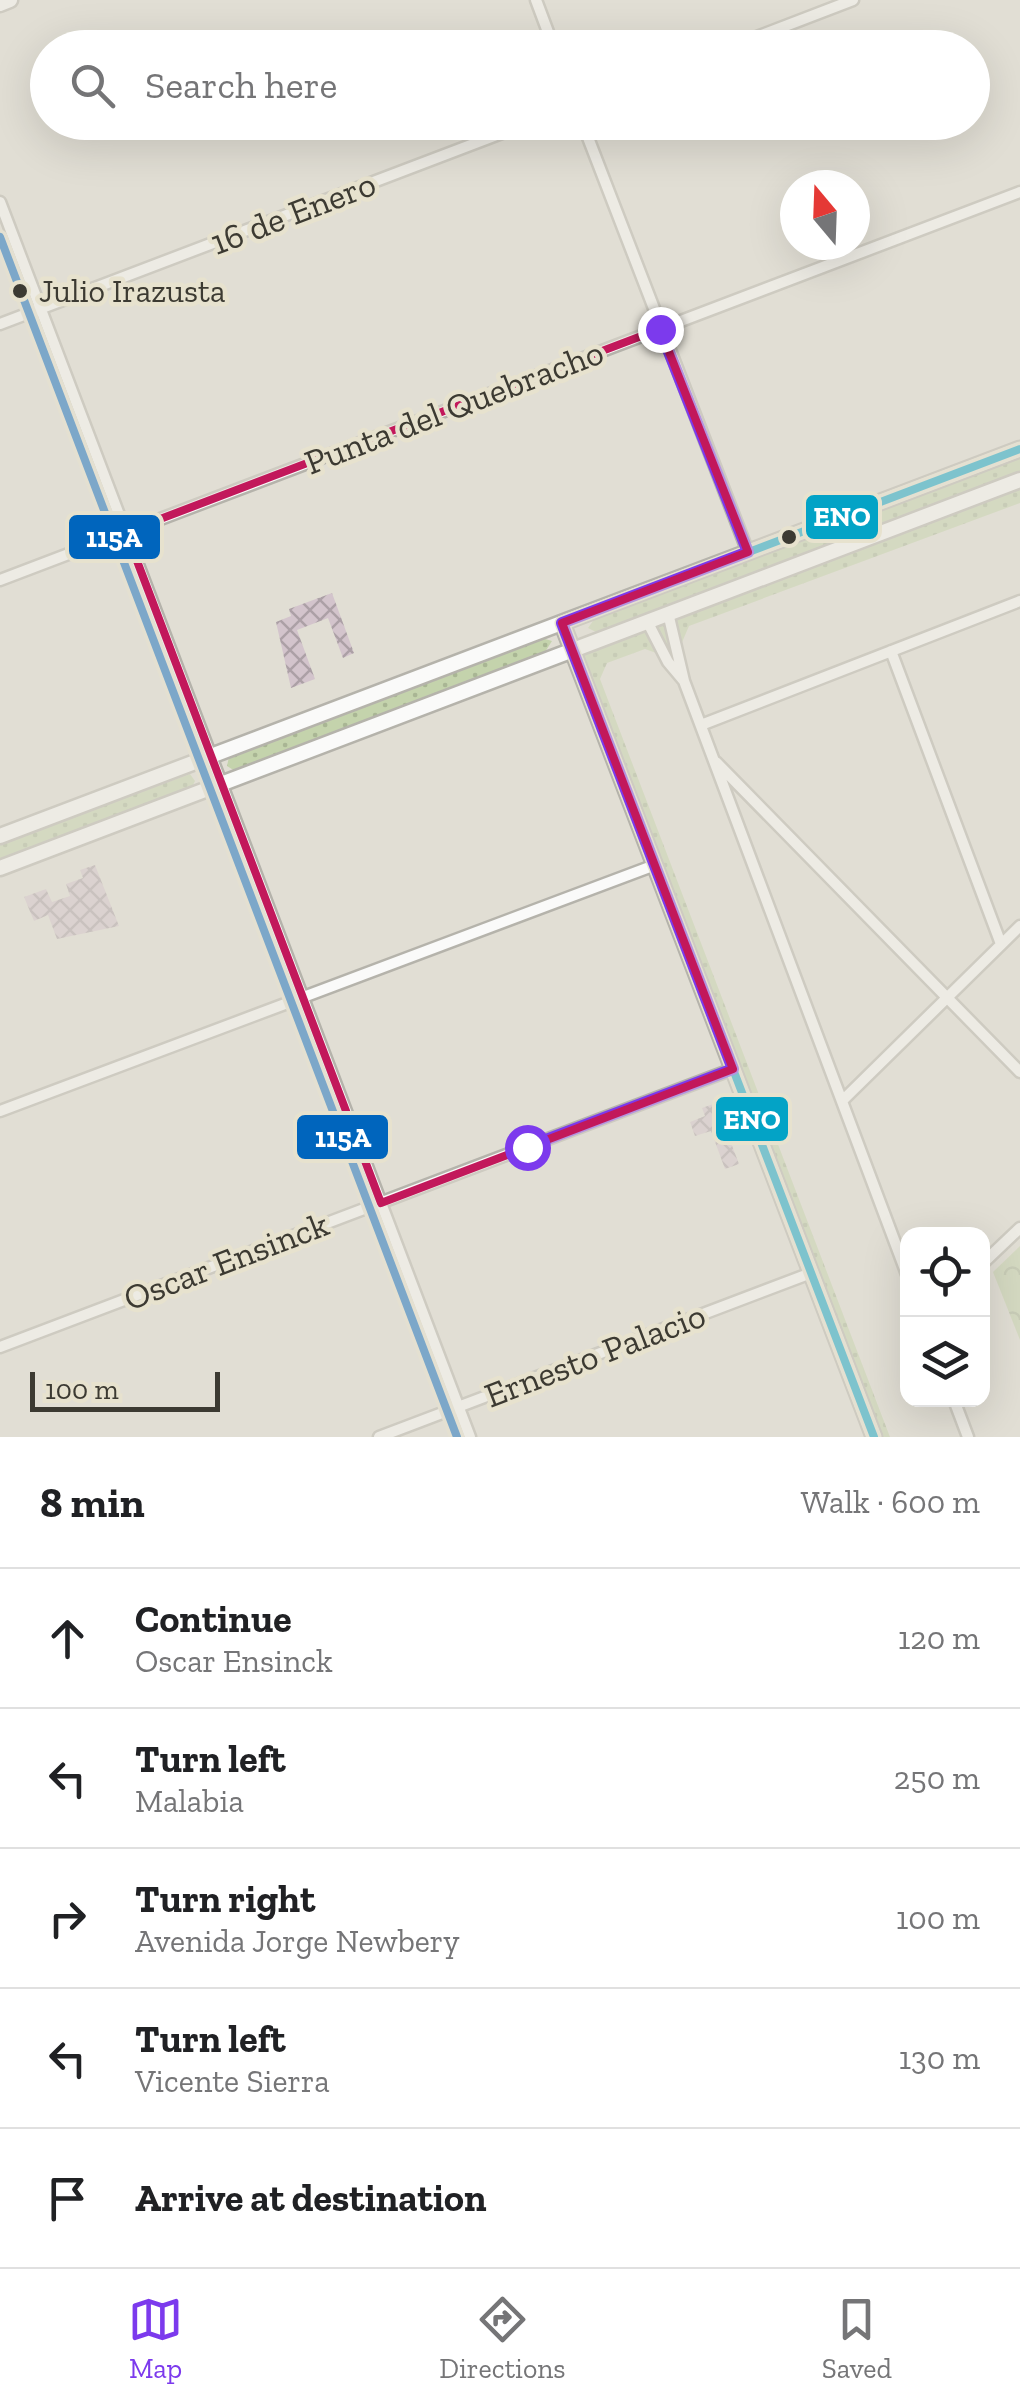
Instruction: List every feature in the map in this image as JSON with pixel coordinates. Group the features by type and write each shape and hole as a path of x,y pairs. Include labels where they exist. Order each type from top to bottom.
{"main road":[{"path":"0,4 10,0"},
{"path":"0,836 1020,449"},
{"path":"0,868 1020,480"},
{"path":"562,623 874,1437"}],"street":[{"path":"536,0 547,30"},
{"path":"775,30 853,0"},
{"name":"16 de Enero","path":"0,324 483,140"},
{"path":"589,140 748,552"},
{"name":"Punta del Quebracho","path":"0,580 1020,192"},
{"path":"0,202 470,1437"},
{"path":"700,724 1020,600"},
{"path":"668,613 684,681 900,1256"},
{"path":"647,622 668,662 684,681"},
{"path":"892,650 1002,944"},
{"path":"713,759 1020,1072"},
{"path":"0,1112 654,864"},
{"path":"842,1101 1020,926"},
{"name":"Oscar Ensinck","path":"0,1346 733,1069"},
{"path":"990,1256 1020,1228"},
{"name":"Ernesto Palacio","path":"378,1437 811,1273"},
{"path":"957,1407 968,1437"}],"highlighted area":[{"path":"660,329 748,552 562,623 733,1069 381,1203 126,532"}],"green space":[{"path":"1020,457 1020,472 598,633 588,628 595,618"},
{"path":"1020,480 1020,503 689,626 680,647 659,654 645,649 607,663 600,679 890,1437 874,1437 572,650"},
{"path":"542,638 552,641 545,652 235,771 227,766 229,757"},
{"path":"190,774 195,781 192,787 0,860 0,844"},
{"path":"1020,1246 1020,1340 993,1272"}],"building":[{"path":"332,593 354,653 343,658 328,618 297,630 315,679 291,688 276,622 291,616 289,609"},
{"path":"95,865 119,926 57,939 48,915 34,921 24,897 46,889 52,902 70,896 66,884 83,878 80,870"},
{"path":"716,1103 739,1164 725,1169 711,1131 695,1136 690,1122 705,1116 702,1108"}],"transit line":[{"name":"115A","path":"0,237 457,1437"},
{"name":"ENO","path":"874,1437 562,623 1020,449"}],"place":[{"name":"Julio Irazusta","path":"20,291"}],"route":[{"path":"527,1147 733,1069 562,623 748,552 660,329"}]}
